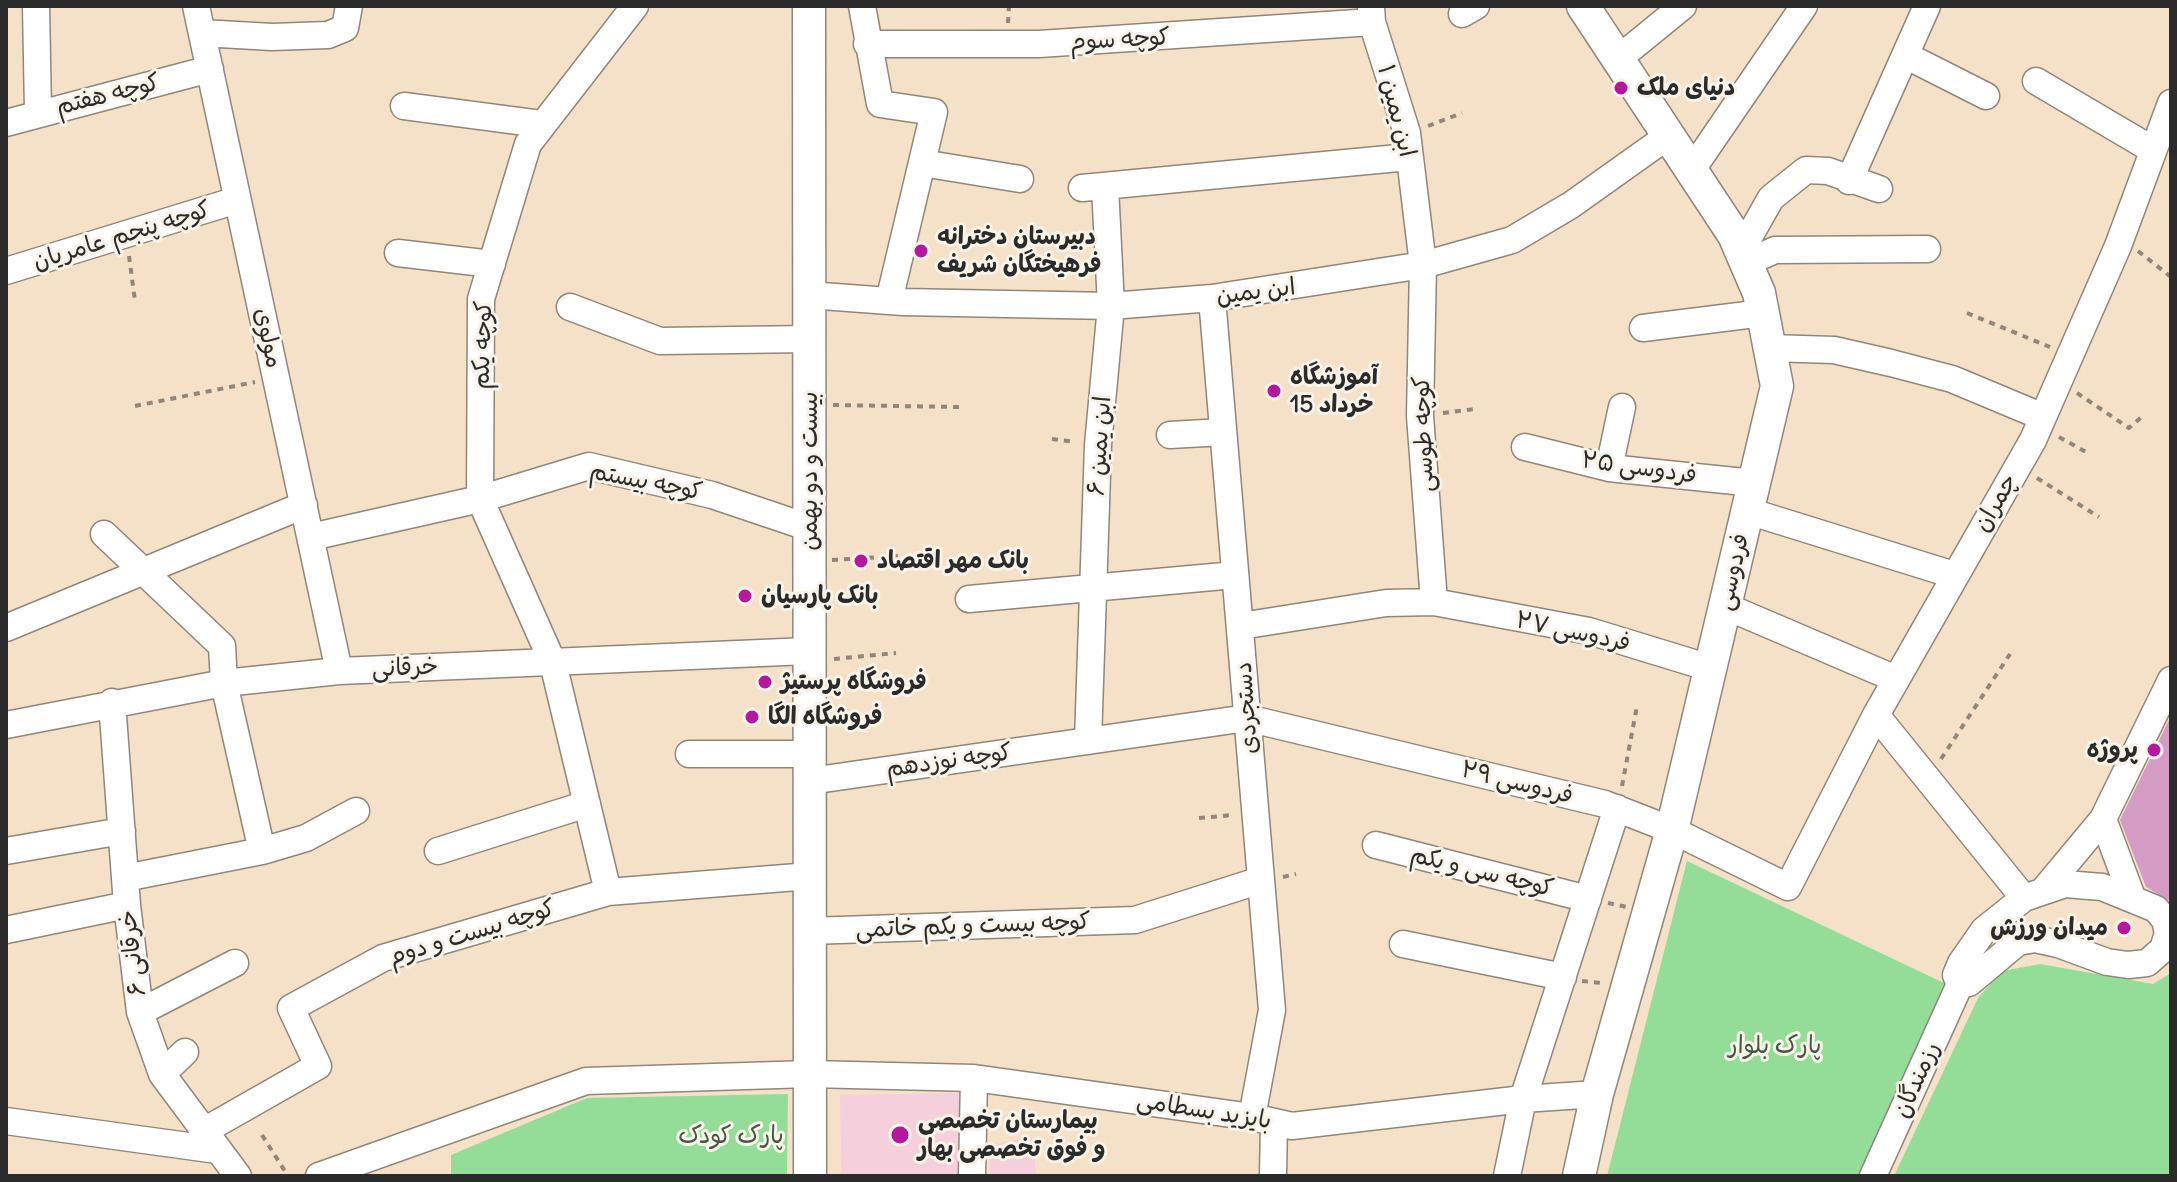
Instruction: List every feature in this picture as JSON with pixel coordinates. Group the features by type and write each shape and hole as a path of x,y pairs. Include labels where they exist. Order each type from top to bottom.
{"main road":[{"name":"بیست و دو بهمن","path":"809,6 810,1176"},
{"name":"فردوسی","path":"1579,1176 1597,1094 1672,830 1777,386 1763,313 1743,257 1583,6"}],"street":[{"path":"36,6 38,112"},
{"name":"مولوی","path":"196,6 339,671"},
{"path":"202,33 272,37 328,35 345,28 349,6"},
{"name":"کوچه یکم","path":"608,892 553,663 480,499 481,299 528,144 635,6"},
{"path":"862,6 880,104 934,112 889,301"},
{"path":"1618,59 1683,6"},
{"path":"1691,171 1804,6"},
{"path":"1849,181 1927,6"},
{"name":"کوچه سوم","path":"867,44 1039,44 1372,14"},
{"name":"ابن یمین ۱","path":"1372,14 1408,145 1423,265"},
{"path":"1905,55 1986,96"},
{"name":"کوچه هفتم","path":"6,123 38,112 210,69"},
{"path":"2036,81 2153,150"},
{"name":"چمران","path":"1788,887 1876,715 2041,422 2121,238 2171,103"},
{"path":"404,106 541,124"},
{"name":"ابن یمین","path":"808,295 889,301 1111,306 1212,298 1423,265 1512,240 1571,205 1668,136"},
{"name":"ابن یمین ۶","path":"1088,741 1098,445 1111,306 1093,187 1408,145"},
{"path":"922,163 1020,179"},
{"path":"1743,257 1771,198 1806,170 1828,171 1849,181 1879,189"},
{"name":"کوچه پنجم عامریان","path":"6,271 237,200"},
{"path":"1743,257 1775,250 1927,249"},
{"path":"398,253 492,264"},
{"name":"کوچه طوسی","path":"1423,265 1420,416 1434,602"},
{"name":"دستجردی","path":"1212,298 1272,1010 1263,1119 1273,1176"},
{"path":"570,307 660,341 809,339"},
{"path":"1643,328 1763,313"},
{"path":"1770,348 1834,350 1952,379 2041,422"},
{"path":"1609,468 1622,407"},
{"path":"1170,435 1223,432"},
{"name":"فردوسی ۲۵","path":"1525,447 1751,497 1954,575"},
{"name":"کوچه بیستم","path":"311,537 480,499 589,466 712,495 810,528"},
{"path":"6,628 304,505"},
{"path":"104,534 222,646 224,683 262,851"},
{"path":"969,599 1235,575"},
{"name":"فردوسی ۲۷","path":"1241,626 1386,603 1434,602 1589,631 1710,668"},
{"path":"1725,606 1896,679"},
{"name":"خرقانی","path":"6,725 112,702 224,683 339,671 808,656"},
{"path":"2103,819 2153,906 2165,920 2168,933 2165,952 2147,963 2128,965 2107,962 2035,939 2018,942 1969,983 1960,984 1956,975 1961,963 1984,930 2033,894 2103,819 2171,680"},
{"name":"خرقانی ۶","path":"112,702 127,905 140,1012 162,1074 238,1176"},
{"path":"1876,715 1928,779 2033,894"},
{"name":"کوچه نوزدهم","path":"689,754 810,768 1088,741 1247,718"},
{"name":"فردوسی ۲۹","path":"1247,718 1617,808 1672,830 1788,887"},
{"path":"438,851 587,804"},
{"path":"1507,1176 1523,1099 1617,808"},
{"path":"125,878 262,851 306,838 356,811"},
{"path":"6,851 122,831"},
{"name":"کوچه سی و یکم","path":"1376,845 1588,899"},
{"name":"کوچه بیست و دوم","path":"210,1141 318,1066 291,1008 383,958 608,892 810,876"},
{"name":"کوچه بیست و یکم خاتمی","path":"810,931 1135,920 1261,880"},
{"path":"2033,894 2065,884 2082,884 2153,906"},
{"path":"6,930 127,905"},
{"path":"1403,944 1563,977"},
{"path":"140,1012 235,963"},
{"name":"رزمندگان","path":"1873,1176 1960,984"},
{"path":"162,1074 185,1052"},
{"name":"بایزید بسطامی","path":"319,1176 586,1081 810,1074 974,1078 1263,1119 1292,1126 1523,1099 1597,1094"},
{"path":"972,1176 974,1078"},
{"path":"6,1121 210,1141"}],"path":[{"path":"1408,145 1462,113"},
{"path":"126,234 135,301"},
{"path":"2121,238 2171,277"},
{"path":"1967,313 2070,355"},
{"path":"135,406 276,378"},
{"path":"2059,380 2129,428 2145,414"},
{"path":"810,405 960,407"},
{"path":"1420,416 1474,409"},
{"path":"2041,422 2086,452"},
{"path":"2018,466 2099,517"},
{"path":"810,561 899,556"},
{"path":"808,656 896,653"},
{"path":"1928,779 2010,654"},
{"path":"1617,808 1637,706"},
{"path":"1199,818 1255,813"},
{"path":"1588,899 1649,911"},
{"path":"1563,977 1627,988"},
{"path":"262,1135 288,1176"}],"shaded area":[{"name":"بیمارستان تخصصی و فوق تخصصی بهار","path":"959,1093 958,1176 841,1176 840,1095"},
{"path":"1033,1138 1036,1176 990,1176 990,1144"}],"green space":[{"name":"پارک بلوار","path":"1687,861 1946,984 1861,1176 1607,1176"},
{"path":"2040,964 2153,984 2171,973 2171,1176 1894,1176 1978,998 2002,971"},
{"name":"پارک کودک","path":"788,1094 787,1176 451,1176 451,1155 587,1098"}],"building":[{"path":"2171,716 2171,902 2146,887 2120,820"}],"place":[{"name":"دنیای ملک","path":"1621,88"},
{"name":"دبیرستان دخترانه فرهیختگان شریف","path":"921,251"},
{"name":"آموزشگاه 15 خرداد","path":"1274,391"},
{"name":"بانک مهر اقتصاد","path":"861,561"},
{"name":"بانک پارسیان","path":"745,596"},
{"name":"فروشگاه پرستيژ","path":"765,682"},
{"name":"فروشگاه الگا","path":"752,717"},
{"name":"پروژه","path":"2154,750"},
{"name":"میدان ورزش","path":"2124,928"},
{"name":"بیمارستان تخصصی و فوق تخصصی بهار","path":"900,1135"}]}
